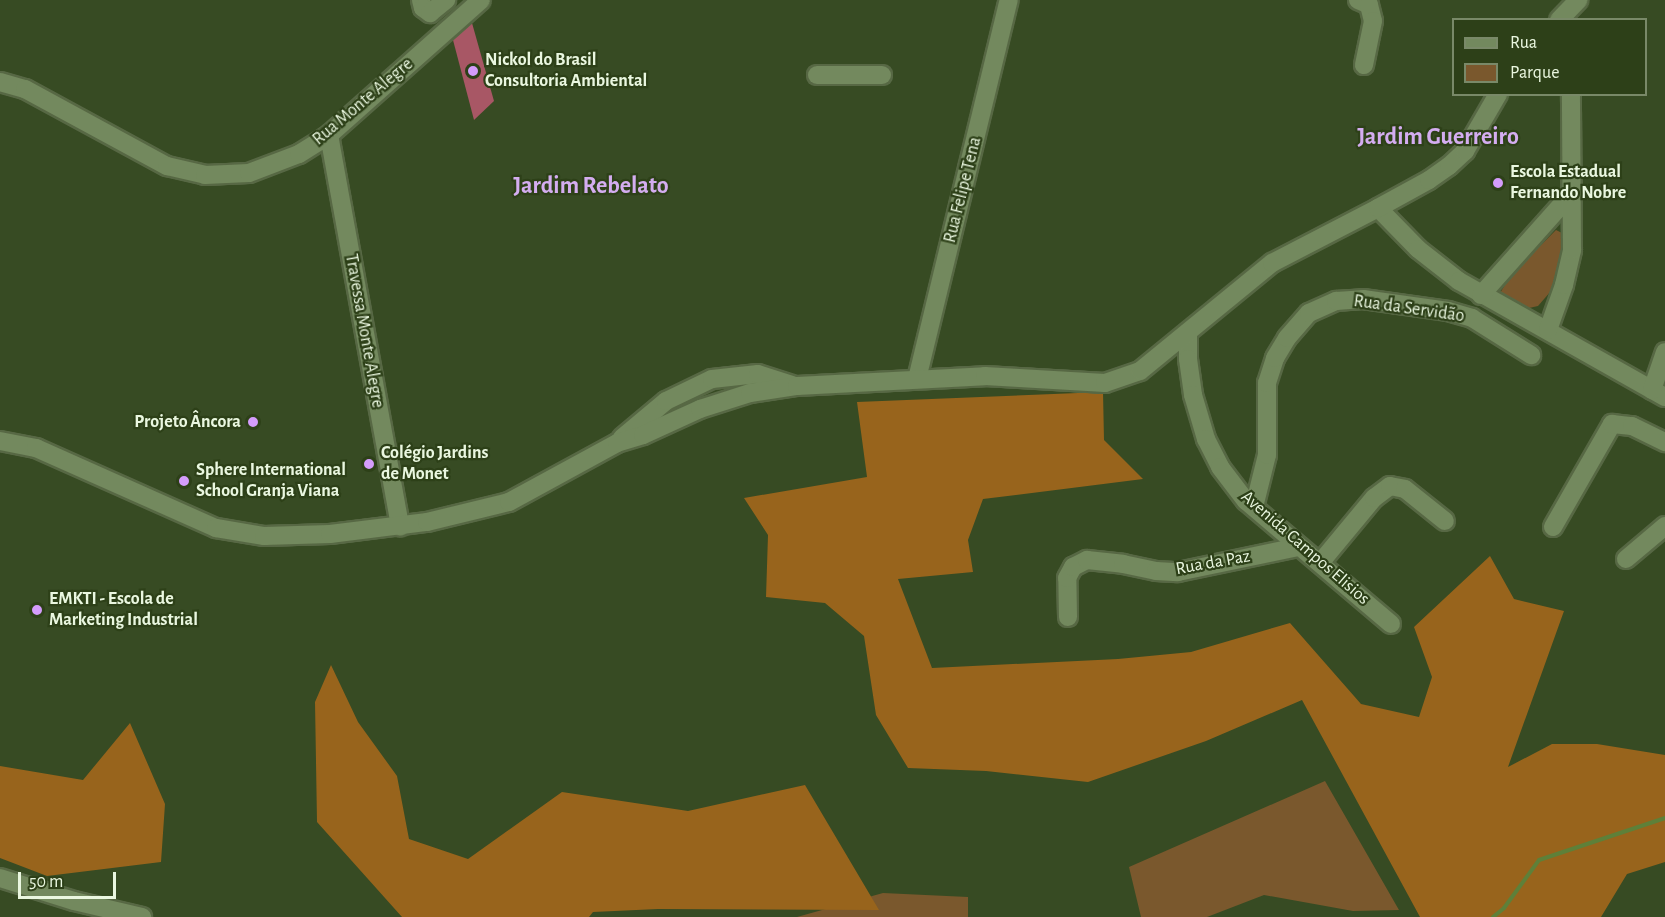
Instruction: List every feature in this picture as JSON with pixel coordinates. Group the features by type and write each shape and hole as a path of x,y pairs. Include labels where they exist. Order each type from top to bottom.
{"street":[{"path":"421,0 423,8 430,13 446,0"},
{"name":"Rua Monte Alegre","path":"0,82 26,88 166,166 206,175 249,173 299,154 328,135 481,0"},
{"name":"Rua Felipe Tena","path":"917,379 1009,0"},
{"path":"1358,0 1369,4 1373,21 1364,65"},
{"path":"818,75 882,75"},
{"path":"0,441 36,448 216,528 264,536 330,534 400,526 509,502 617,443 741,396 797,386 985,376 1105,383 1140,372 1272,263 1430,180 1465,151 1497,96"},
{"path":"1548,330 1572,250 1571,96"},
{"name":"Travessa Monte Alegre","path":"328,135 400,526"},
{"path":"1481,295 1572,193"},
{"path":"1378,208 1418,249 1481,295 1548,330 1659,394 1665,352"},
{"name":"Rua da Servidão","path":"1254,507 1267,455 1267,383 1275,358 1287,338 1309,313 1336,301 1363,299 1448,311 1472,318 1531,355"},
{"name":"Avenida Campos Elisios","path":"1188,332 1193,395 1206,439 1220,467 1254,507 1298,547 1391,624"},
{"path":"617,443 666,401 712,379 758,374 797,386"},
{"path":"1552,527 1612,424 1632,426 1665,442"},
{"path":"1320,563 1374,498 1390,486 1405,489 1445,521"},
{"path":"1626,559 1665,526"},
{"name":"Rua da Paz","path":"1068,617 1067,578 1073,567 1087,560 1156,571 1178,572 1298,547"},
{"path":"0,878 74,901 142,917"}],"green space":[{"path":"1556,230 1566,235 1558,278 1551,291 1538,306 1529,308 1521,309 1504,300 1500,293 1511,275"},
{"path":"1325,781 1399,910 1353,911 1264,895 1207,917 1141,917 1129,867"},
{"path":"883,893 968,897 968,917 797,917"}],"shaded area":[{"path":"1103,392 1104,440 1143,479 983,499 968,540 973,572 898,579 932,668 1118,659 1191,652 1290,623 1361,704 1419,717 1432,677 1414,627 1490,556 1514,599 1564,611 1508,767 1552,744 1597,744 1665,755 1665,862 1627,874 1601,917 1420,917 1302,700 1206,741 1088,782 986,771 908,768 876,715 864,636 825,603 766,597 768,535 744,498 867,477 857,402"},
{"path":"331,665 358,722 397,776 409,839 468,859 562,792 688,811 805,785 879,910 658,909 593,912 589,917 402,917 317,822 315,702"},
{"path":"130,723 165,804 161,862 47,876 0,858 0,766 83,780"}],"building":[{"name":"Nickol do Brasil Consultoria Ambiental","path":"472,23 494,101 474,120 453,40"}],"waterway":[{"path":"1493,917 1504,908 1539,860 1665,818"}],"place":[{"name":"Nickol do Brasil Consultoria Ambiental","path":"473,71"},
{"name":"Escola Estadual Fernando Nobre","path":"1498,183"},
{"name":"Projeto Âncora","path":"253,422"},
{"name":"Colégio Jardins de Monet","path":"369,464"},
{"name":"Sphere International School Granja Viana","path":"184,481"},
{"name":"EMKTI - Escola de Marketing Industrial","path":"37,610"}],"district":[{"name":"Jardim Guerreiro","path":"1438,138"},
{"name":"Jardim Rebelato","path":"591,187"}]}
